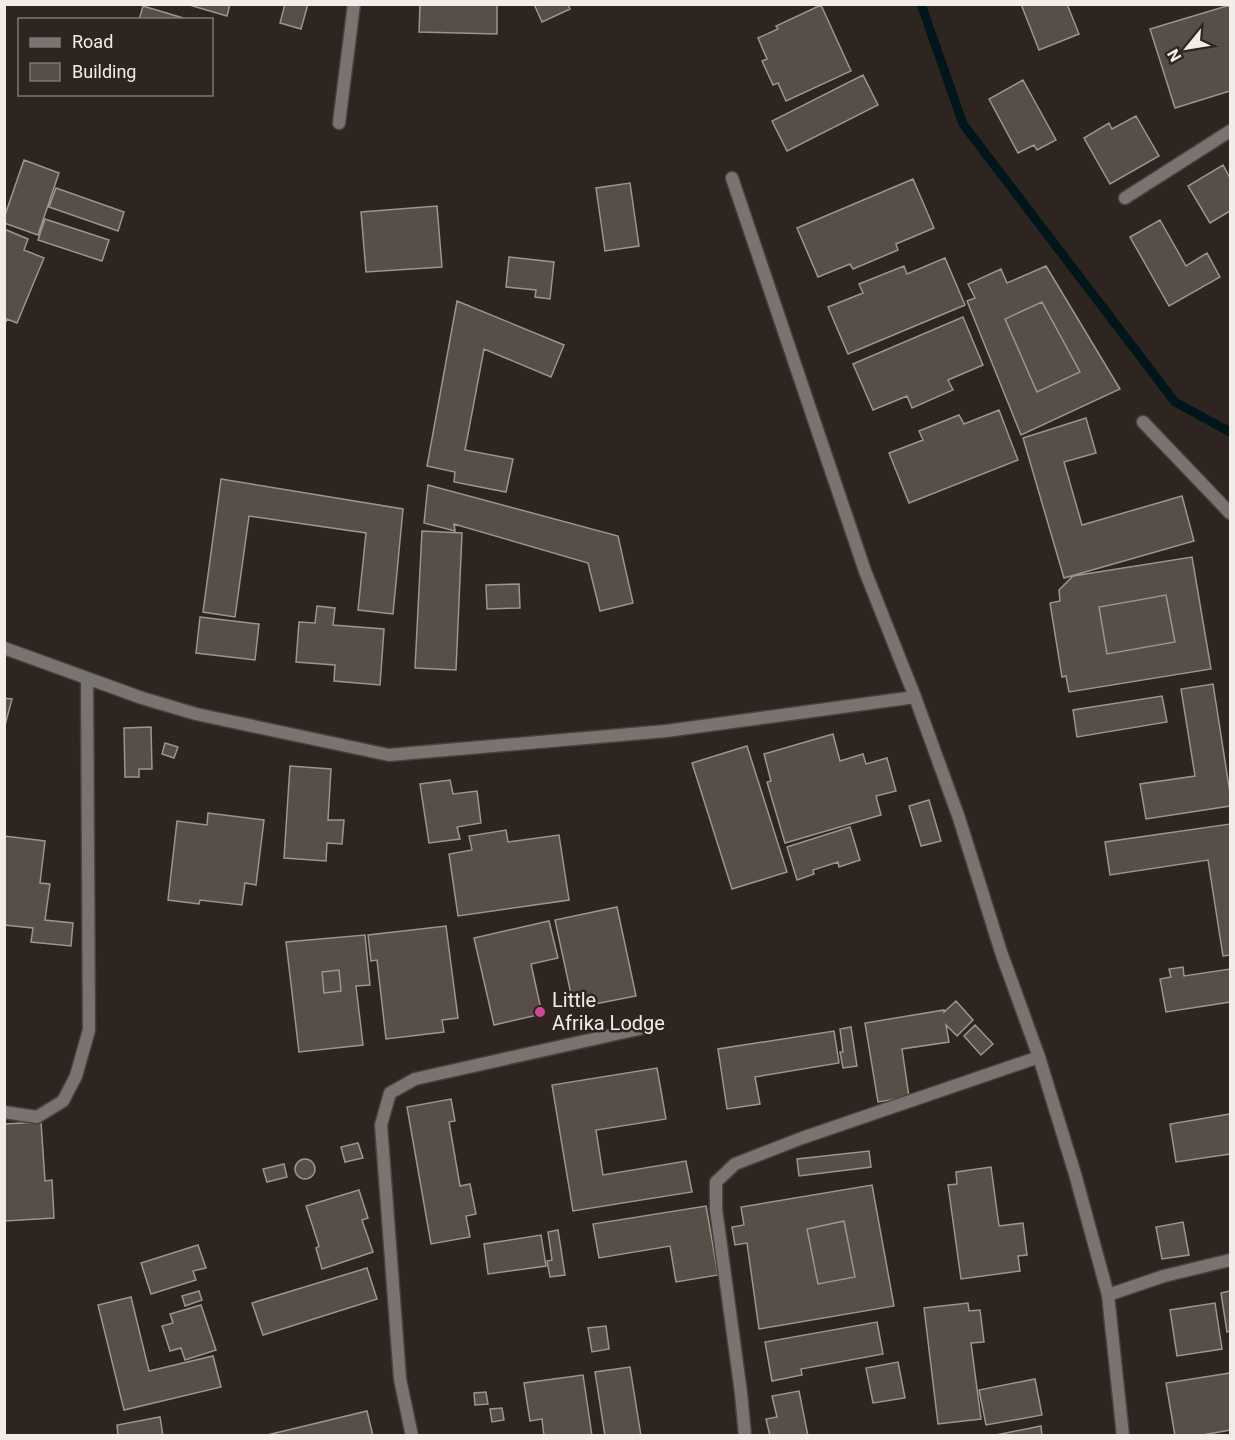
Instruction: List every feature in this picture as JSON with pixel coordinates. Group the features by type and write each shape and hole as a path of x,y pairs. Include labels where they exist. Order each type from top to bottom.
{"street":[{"path":"339,123 354,4"},
{"path":"1125,198 1230,131"},
{"path":"732,178 865,571 959,818 1001,952 1039,1057 1075,1174 1108,1295 1123,1436"},
{"path":"1143,423 1230,513"},
{"path":"4,648 142,698 196,714 389,755 666,731 915,698"},
{"path":"4,1112 37,1117 63,1101 76,1076 89,1029 87,679"},
{"path":"412,1436 400,1379 381,1125 390,1093 415,1079 643,1028"},
{"path":"745,1436 716,1209 716,1182 735,1164 802,1138 1039,1057"},
{"path":"1108,1295 1164,1276 1230,1260"}],"building":[{"path":"186,4 230,4 227,16"},
{"path":"285,4 308,4 301,29 280,23"},
{"path":"412,4 497,4 497,34 419,32 420,5"},
{"path":"534,4 568,4 570,9 542,22"},
{"path":"1021,4 1067,4 1079,34 1039,50"},
{"path":"821,5 851,71 786,101 778,83 773,85 762,61 767,59 758,38 778,29 776,26"},
{"path":"1230,5 1230,91 1175,108 1150,29"},
{"path":"143,6 183,18 140,18"},
{"path":"863,75 878,105 787,151 772,121"},
{"path":"1023,80 1056,140 1037,150 1034,145 1018,153 989,99"},
{"path":"1136,116 1159,156 1110,184 1084,138 1109,123 1112,129"},
{"path":"24,160 59,173 38,235 4,223"},
{"path":"1223,165 1230,178 1230,211 1210,223 1188,186"},
{"path":"913,179 934,228 896,244 898,250 853,269 850,264 818,277 797,228"},
{"path":"630,183 639,246 605,251 596,188"},
{"path":"56,188 124,212 118,231 49,207"},
{"path":"437,206 442,267 366,272 361,212"},
{"path":"45,219 109,240 102,261 38,240"},
{"path":"1160,220 1186,266 1207,253 1220,277 1169,306 1130,237"},
{"path":"4,229 28,239 24,250 44,258 17,323 7,319 4,326"},
{"path":"509,257 554,262 550,299 535,297 536,290 506,287"},
{"path":"945,258 965,305 848,354 828,307 863,293 859,284 904,266 907,274"},
{"path":"1046,266 1120,389 1021,435 967,301 975,298 968,284 1001,269 1007,283","holes":["1042,302 1080,372 1037,392 1005,319"]},
{"path":"457,301 564,345 551,377 484,349 465,450 513,459 506,492 454,482 455,472 427,466"},
{"path":"1042,302 1080,372 1037,392 1005,319"},
{"path":"963,317 983,365 948,380 953,390 912,408 907,396 873,410 853,364"},
{"path":"999,410 1018,460 909,503 889,453 923,440 919,431 959,415 964,424"},
{"path":"1086,418 1096,453 1064,462 1082,525 1182,496 1194,541 1064,578 1023,438"},
{"path":"221,479 403,509 393,614 358,610 366,533 249,516 235,617 203,612"},
{"path":"428,485 618,536 633,603 600,611 588,563 454,524 455,531 424,523"},
{"path":"422,531 462,533 456,670 415,668"},
{"path":"1192,557 1211,669 1069,692 1066,676 1062,677 1050,603 1060,601 1059,590 1073,576","holes":["1166,595 1175,642 1107,654 1099,607"]},
{"path":"519,584 520,608 487,609 486,585"},
{"path":"1166,595 1175,642 1107,654 1099,607"},
{"path":"317,606 335,608 333,625 384,629 380,685 334,681 335,665 296,662 299,622 315,623"},
{"path":"200,617 259,624 255,660 196,653"},
{"path":"1213,684 1230,806 1146,819 1140,784 1195,776 1181,689"},
{"path":"1162,696 1167,722 1077,737 1073,710"},
{"path":"4,698 12,699 4,729"},
{"path":"151,727 152,769 139,769 139,777 125,777 124,728"},
{"path":"833,734 840,761 863,754 866,764 887,758 896,791 876,796 881,815 785,843 767,782 771,781 764,754"},
{"path":"165,743 178,747 174,758 162,754"},
{"path":"747,746 787,872 732,889 692,763"},
{"path":"290,766 331,769 328,820 344,820 342,844 327,843 326,861 284,858"},
{"path":"450,780 453,794 477,791 481,823 457,827 460,839 429,843 420,784"},
{"path":"929,800 941,841 921,846 909,806"},
{"path":"208,813 264,820 256,885 245,883 242,905 200,900 199,904 168,900 177,821 207,825"},
{"path":"1230,824 1230,955 1223,956 1208,860 1110,875 1105,842"},
{"path":"850,827 860,860 839,867 838,862 813,870 814,874 797,880 787,847"},
{"path":"506,830 508,842 559,835 569,900 458,916 449,854 472,850 469,836"},
{"path":"4,836 45,841 40,883 50,884 45,920 73,923 71,946 31,942 33,928 4,925"},
{"path":"617,907 636,996 574,1008 555,920"},
{"path":"549,921 558,958 531,964 542,1014 494,1025 474,938"},
{"path":"446,926 458,1018 442,1020 444,1032 386,1039 377,960 371,961 368,935"},
{"path":"365,935 370,985 356,986 363,1045 299,1052 286,942","holes":["339,970 341,991 324,993 322,972"]},
{"path":"1183,967 1184,976 1230,969 1230,1002 1166,1012 1160,979 1171,977 1169,969"},
{"path":"339,970 341,991 324,993 322,972"},
{"path":"956,1001 973,1020 957,1036 946,1025 949,1042 902,1049 909,1097 878,1102 865,1023 944,1010 944,1012"},
{"path":"975,1025 993,1044 981,1055 964,1036"},
{"path":"851,1027 857,1066 843,1068 840,1029"},
{"path":"834,1031 839,1063 755,1077 760,1104 727,1109 718,1049"},
{"path":"657,1068 666,1119 596,1130 603,1175 686,1161 692,1192 573,1211 552,1085"},
{"path":"451,1099 455,1121 449,1122 460,1186 470,1184 476,1214 466,1216 470,1237 431,1244 407,1107"},
{"path":"1230,1114 1230,1154 1176,1162 1170,1124"},
{"path":"41,1122 45,1181 52,1180 54,1218 5,1221 4,1124"},
{"path":"358,1143 363,1158 345,1162 341,1147"},
{"path":"869,1151 871,1167 799,1176 797,1159"},
{"path":"301,1159 309,1159 315,1165 315,1173 309,1179 301,1179 295,1173 295,1165"},
{"path":"284,1164 287,1177 267,1182 263,1169"},
{"path":"991,1167 999,1226 1023,1223 1027,1255 1018,1256 1020,1271 961,1279 948,1185 957,1184 956,1172"},
{"path":"872,1185 894,1306 759,1329 747,1243 735,1245 732,1227 744,1225 741,1207","holes":["844,1221 855,1277 818,1284 807,1229"]},
{"path":"359,1190 368,1218 362,1220 373,1252 322,1269 316,1248 319,1246 306,1206"},
{"path":"706,1206 718,1275 676,1282 670,1246 599,1258 593,1224"},
{"path":"844,1221 855,1277 818,1284 807,1229"},
{"path":"1183,1222 1189,1255 1162,1259 1156,1227"},
{"path":"558,1230 565,1275 550,1277 547,1261 552,1260 548,1232"},
{"path":"541,1235 546,1266 488,1274 484,1244"},
{"path":"198,1245 206,1268 193,1271 196,1280 151,1294 141,1263"},
{"path":"367,1268 377,1299 263,1335 252,1303"},
{"path":"199,1291 202,1300 185,1306 182,1296"},
{"path":"1230,1291 1230,1331 1227,1332 1221,1293"},
{"path":"131,1297 149,1371 213,1356 221,1387 124,1410 98,1305"},
{"path":"968,1303 969,1311 980,1310 984,1342 971,1343 981,1419 938,1424 924,1308"},
{"path":"1215,1303 1222,1349 1177,1356 1170,1310"},
{"path":"201,1305 216,1350 185,1360 181,1348 170,1351 162,1326 173,1323 170,1314"},
{"path":"877,1322 883,1354 801,1369 802,1375 772,1381 765,1342"},
{"path":"606,1326 609,1349 592,1352 588,1328"},
{"path":"898,1362 905,1398 873,1403 866,1368"},
{"path":"630,1367 641,1436 605,1436 595,1372"},
{"path":"1230,1373 1230,1430 1197,1436 1175,1436 1166,1383"},
{"path":"583,1375 592,1436 544,1436 542,1419 530,1421 524,1383"},
{"path":"1035,1379 1042,1415 986,1425 979,1390"},
{"path":"799,1391 808,1436 770,1436 766,1419 777,1417 772,1396"},
{"path":"486,1392 488,1404 475,1405 474,1393"},
{"path":"502,1408 504,1420 492,1422 490,1409"},
{"path":"367,1411 373,1436 263,1436"},
{"path":"160,1417 163,1436 118,1436 117,1425"},
{"path":"1041,1426 1042,1436 991,1436"}],"waterway":[{"path":"921,4 963,124 1175,402 1230,432"}],"place":[{"name":"Little Afrika Lodge","path":"540,1012"}]}
